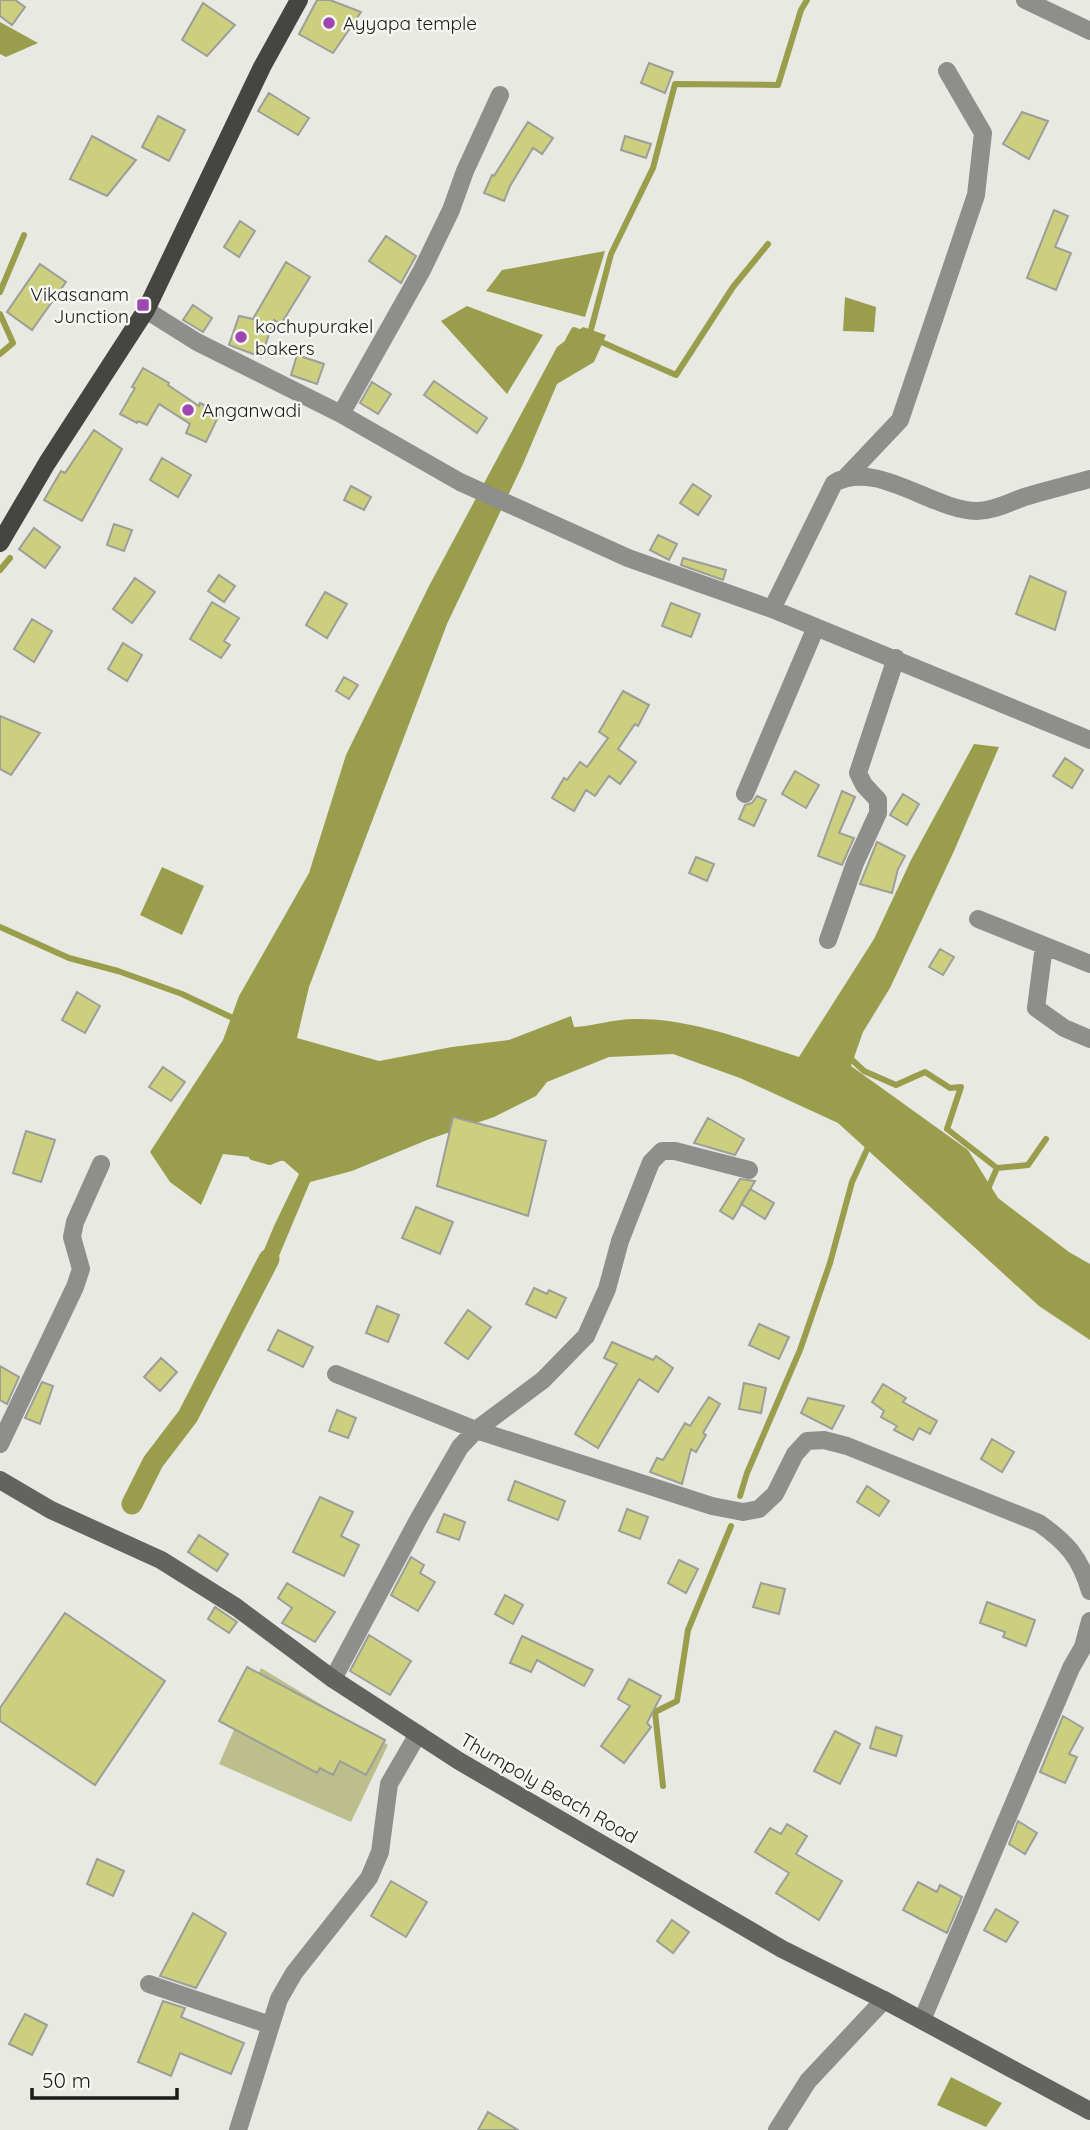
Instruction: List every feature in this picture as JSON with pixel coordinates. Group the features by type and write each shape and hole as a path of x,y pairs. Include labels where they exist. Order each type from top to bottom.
{"main road":[{"path":"1,541 47,463 146,310 262,67 299,0"},
{"name":"Thumpoly Beach Road","path":"0,1480 51,1510 161,1560 236,1607 333,1679 460,1761 782,1949 884,2000 1090,2111"}],"street":[{"path":"1025,0 1090,31"},
{"path":"772,609 834,483 846,477 900,420 976,195 982,133 947,71"},
{"path":"341,414 422,270 500,95"},
{"path":"146,310 197,342 341,414 460,482 628,558 772,609 1090,740"},
{"path":"846,477 866,476 957,507 977,511 996,508 1027,496 1090,479"},
{"path":"745,794 816,627"},
{"path":"828,940 855,863 878,813 878,800 864,785 858,773 896,658"},
{"path":"978,919 1090,964"},
{"path":"1044,946 1036,1008 1064,1028 1090,1039"},
{"path":"333,1679 460,1447 476,1430 543,1380 586,1336 607,1289 620,1241 651,1162 662,1151 675,1151 749,1170"},
{"path":"0,1444 75,1287 81,1269 72,1237 75,1222 101,1164"},
{"path":"336,1374 476,1430 712,1506 743,1513 759,1509 775,1494 795,1454 807,1441 824,1440 847,1446 1039,1523 1065,1542 1085,1573 1090,1591"},
{"path":"922,2020 1066,1680 1086,1648 1090,1621"},
{"path":"238,2130 279,1999 294,1973 369,1878 380,1852 390,1784 418,1734"},
{"path":"149,1984 270,2025"},
{"path":"777,2130 808,2081 884,2000"}],"shaded area":[{"path":"0,22 38,43 6,57 0,54"},
{"path":"605,251 585,317 486,291 502,270"},
{"path":"845,297 876,307 874,332 843,331"},
{"path":"467,306 543,335 507,394 441,321"},
{"path":"583,327 606,335 594,362 557,384 523,464 447,624 309,987 297,1038 379,1061 452,1047 509,1040 571,1016 574,1027 630,1019 679,1023 720,1032 799,1057 874,939 911,860 974,744 999,747 890,988 863,1032 851,1066 968,1150 998,1198 1069,1252 1090,1264 1090,1340 1039,1306 838,1123 740,1078 673,1054 609,1057 547,1082 536,1096 494,1117 427,1140 352,1171 310,1182 266,1287 250,1284 299,1174 284,1161 223,1154 201,1205 170,1182 150,1152 223,1040 239,996 309,873 346,755 429,586 557,347"},
{"path":"162,867 204,886 182,935 140,915"},
{"path":"261,1668 388,1745 351,1822 219,1764"},
{"path":"951,2077 1002,2103 986,2127 937,2105"}],"building":[{"path":"0,0 15,0 25,7 12,25 0,16"},
{"name":"Ayyapa temple","path":"317,0 330,0 361,12 333,53 299,34"},
{"path":"203,3 235,25 207,56 182,40"},
{"path":"649,63 673,72 665,93 641,83"},
{"path":"269,93 309,118 298,135 258,111"},
{"path":"1022,112 1048,121 1029,159 1003,144"},
{"path":"158,116 185,130 169,161 142,147"},
{"path":"528,122 553,138 542,154 533,148 504,201 484,193 492,175 494,176"},
{"path":"92,136 136,160 107,196 70,179"},
{"path":"625,136 651,144 646,158 621,150"},
{"path":"1054,210 1068,216 1055,247 1071,253 1056,290 1027,278"},
{"path":"240,221 255,231 239,257 224,247"},
{"path":"386,236 416,256 401,283 369,261"},
{"path":"286,262 310,277 281,324 274,320 261,357 229,345 239,316 253,319"},
{"path":"40,264 66,282 32,330 7,312"},
{"path":"193,305 212,318 203,332 183,320"},
{"path":"297,355 324,364 317,384 291,375"},
{"path":"143,368 169,383 168,385 199,406 200,403 220,413 206,442 186,433 190,424 159,404 147,425 120,414"},
{"path":"434,381 487,418 477,433 424,395"},
{"path":"372,382 391,394 378,414 360,403"},
{"path":"94,430 122,449 82,521 44,500 61,471 65,473"},
{"path":"162,458 191,475 178,497 150,480"},
{"path":"693,484 711,496 698,515 680,503"},
{"path":"351,486 371,497 364,510 344,500"},
{"path":"114,524 132,530 124,551 107,545"},
{"path":"34,528 60,547 45,568 19,549"},
{"path":"658,535 677,544 669,560 650,550"},
{"path":"683,558 726,570 723,580 681,565"},
{"path":"219,575 235,586 224,602 208,591"},
{"path":"1030,576 1066,592 1055,630 1016,614"},
{"path":"135,578 155,592 132,623 113,609"},
{"path":"325,592 347,604 327,638 306,625"},
{"path":"212,602 239,618 224,641 230,645 221,658 190,639"},
{"path":"671,603 700,614 691,637 662,626"},
{"path":"32,619 52,631 34,662 14,649"},
{"path":"123,643 142,655 127,681 108,669"},
{"path":"344,677 358,685 349,699 336,691"},
{"path":"623,691 649,705 638,726 635,724 618,749 636,762 620,784 609,776 595,796 586,790 574,811 552,798 564,778 567,780 580,762 587,767 608,738 599,732"},
{"path":"0,716 40,733 11,775 0,769"},
{"path":"1065,758 1083,770 1072,788 1053,776"},
{"path":"795,771 819,785 806,808 782,794"},
{"path":"842,791 855,797 839,833 854,838 842,865 818,856"},
{"path":"903,794 919,804 907,825 890,815"},
{"path":"757,796 766,800 754,826 739,819 745,805 752,803"},
{"path":"877,842 905,856 898,869 892,893 860,884"},
{"path":"696,857 714,864 707,881 689,873"},
{"path":"940,949 954,957 943,975 929,967"},
{"path":"77,992 100,1006 85,1033 62,1020"},
{"path":"163,1067 185,1082 171,1101 149,1087"},
{"path":"453,1117 546,1141 528,1216 437,1186"},
{"path":"708,1118 744,1139 735,1155 694,1143"},
{"path":"26,1131 55,1140 41,1182 13,1173"},
{"path":"740,1179 755,1181 733,1219 720,1211"},
{"path":"750,1189 774,1203 765,1219 741,1204"},
{"path":"416,1207 453,1222 440,1254 402,1238"},
{"path":"534,1288 547,1294 549,1290 566,1298 556,1318 526,1304"},
{"path":"377,1306 399,1315 388,1342 366,1333"},
{"path":"468,1310 491,1327 468,1359 445,1343"},
{"path":"759,1324 789,1337 779,1359 749,1345"},
{"path":"278,1330 313,1347 303,1367 268,1350"},
{"path":"612,1342 653,1360 656,1356 673,1368 658,1392 639,1379 598,1448 575,1434 617,1364 604,1358"},
{"path":"161,1358 177,1372 160,1391 144,1377"},
{"path":"0,1366 19,1377 7,1404 0,1400"},
{"path":"42,1382 53,1386 40,1424 25,1418"},
{"path":"744,1383 766,1388 761,1413 739,1409"},
{"path":"883,1384 906,1398 903,1402 937,1421 930,1434 919,1428 913,1440 894,1430 897,1426 881,1417 884,1411 872,1402"},
{"path":"709,1397 720,1404 703,1433 706,1435 696,1452 691,1449 682,1484 650,1472 657,1458 663,1460 685,1423 690,1426"},
{"path":"808,1398 844,1406 832,1429 801,1413"},
{"path":"337,1410 356,1418 348,1438 329,1431"},
{"path":"992,1439 1014,1452 1002,1472 981,1459"},
{"path":"515,1481 565,1501 558,1520 508,1500"},
{"path":"867,1486 889,1501 879,1516 857,1502"},
{"path":"320,1497 353,1512 341,1536 359,1545 344,1576 293,1552"},
{"path":"627,1509 648,1517 640,1539 619,1531"},
{"path":"444,1514 465,1522 459,1540 437,1532"},
{"path":"199,1535 228,1554 217,1571 188,1552"},
{"path":"411,1557 424,1565 420,1573 435,1582 418,1611 391,1595"},
{"path":"679,1560 698,1569 686,1593 668,1583"},
{"path":"287,1583 335,1612 315,1642 282,1623 292,1608 278,1598"},
{"path":"761,1583 785,1589 779,1614 753,1607"},
{"path":"505,1595 523,1605 513,1624 495,1614"},
{"path":"987,1602 1035,1620 1026,1646 1003,1637 1005,1632 980,1623"},
{"path":"215,1607 237,1622 229,1633 208,1619"},
{"path":"65,1613 165,1681 95,1785 0,1721 0,1708"},
{"path":"369,1635 411,1661 390,1695 350,1671"},
{"path":"522,1636 593,1670 584,1686 537,1660 531,1672 510,1663"},
{"path":"247,1667 385,1740 366,1775 340,1761 333,1775 320,1768 317,1773 219,1721"},
{"path":"629,1679 661,1696 647,1723 651,1727 624,1763 601,1746 630,1706 618,1699"},
{"path":"1063,1716 1083,1728 1069,1754 1077,1757 1065,1783 1040,1772"},
{"path":"876,1727 902,1736 896,1756 870,1748"},
{"path":"835,1731 860,1744 840,1784 814,1771"},
{"path":"1018,1821 1037,1833 1025,1854 1009,1844"},
{"path":"787,1824 807,1836 796,1854 842,1881 819,1920 776,1893 789,1873 755,1852 770,1828 781,1834"},
{"path":"97,1859 124,1871 113,1896 87,1884"},
{"path":"391,1881 427,1902 406,1937 371,1916"},
{"path":"918,1882 937,1892 940,1885 962,1897 947,1933 903,1910"},
{"path":"996,1909 1018,1922 1006,1942 984,1930"},
{"path":"193,1913 226,1933 196,1988 160,1976"},
{"path":"672,1920 689,1932 673,1953 657,1941"},
{"path":"163,2001 185,2008 181,2017 244,2043 231,2074 180,2053 171,2076 138,2062"},
{"path":"25,2014 47,2025 32,2055 9,2044"},
{"path":"488,2112 518,2130 478,2130"}],"waterway":[{"path":"589,337 611,254 653,168 675,84 778,85 801,10 807,0"},
{"path":"0,292 24,235"},
{"path":"597,340 676,375 733,287 768,244"},
{"path":"0,314 13,343 0,354"},
{"path":"568,341 574,330 584,334"},
{"path":"0,570 10,558"},
{"path":"0,927 69,958 118,971 182,994 237,1020"},
{"path":"849,1057 864,1071 896,1085 925,1072 950,1088 961,1087 947,1129 997,1168"},
{"path":"987,1191 997,1168 1028,1165 1046,1139"},
{"path":"740,1496 747,1473 800,1350 830,1263 852,1182 870,1143"},
{"path":"252,1157 270,1162 282,1157"},
{"path":"132,1504 153,1462 188,1416 269,1259"},
{"path":"663,1786 655,1712 677,1701 688,1630 731,1526"}],"place":[{"name":"Ayyapa temple","path":"329,23"},
{"name":"Vikasanam Junction","path":"143,305"},
{"name":"kochupurakel bakers","path":"241,337"},
{"name":"Anganwadi","path":"188,410"}]}
